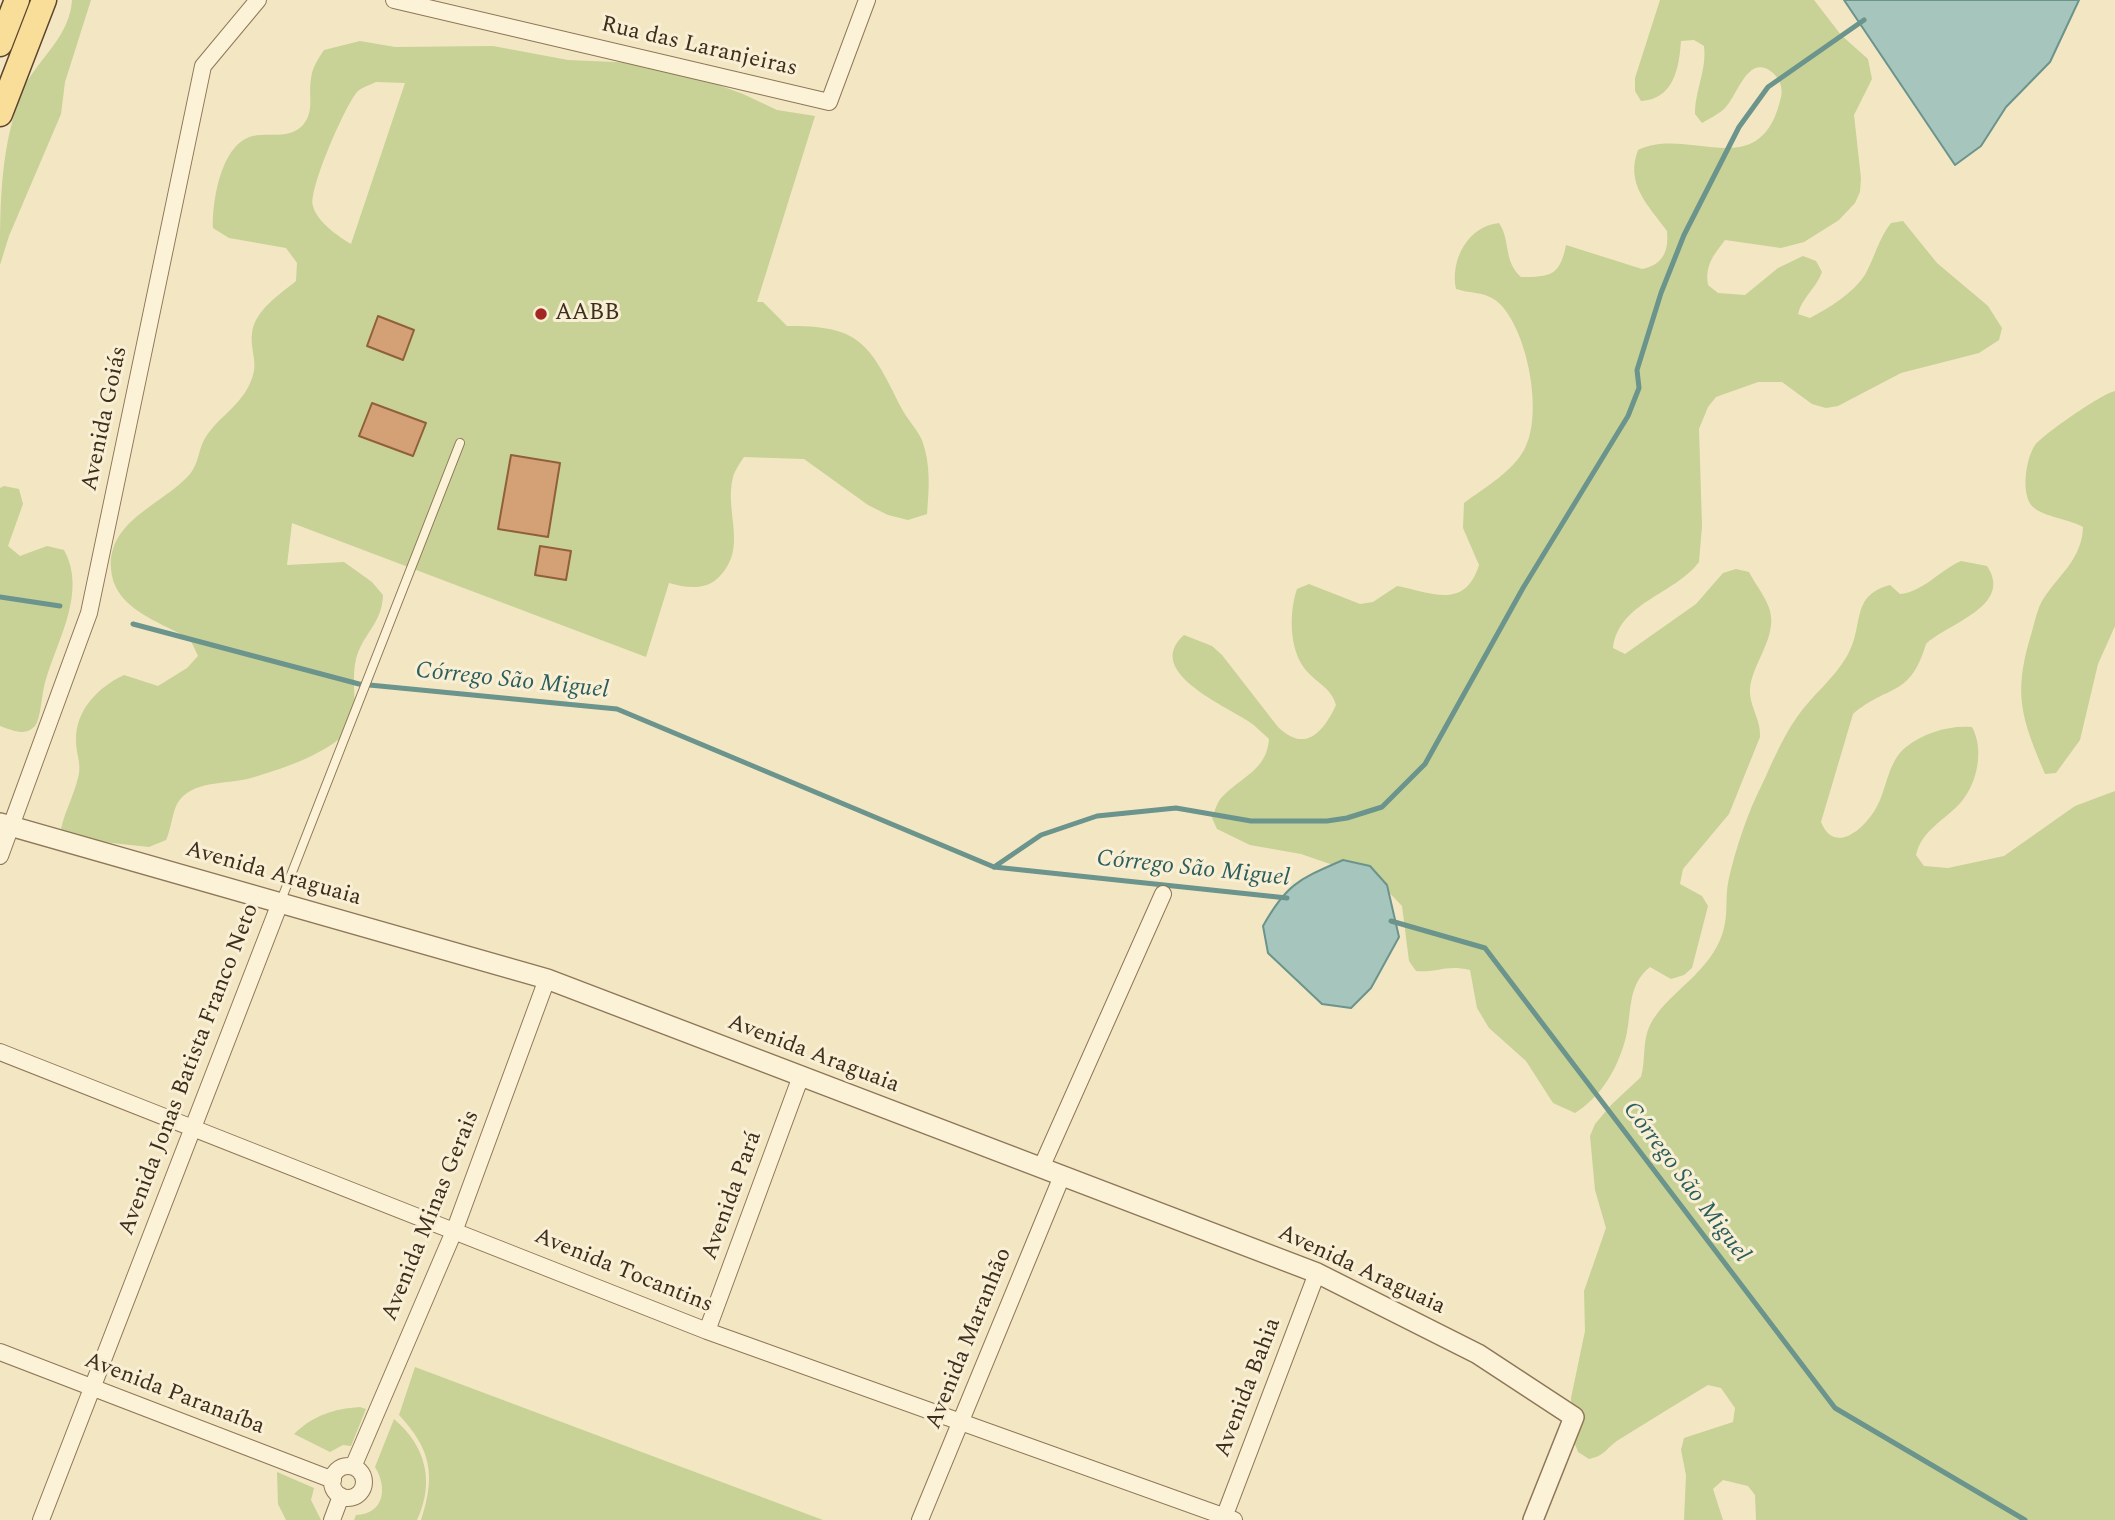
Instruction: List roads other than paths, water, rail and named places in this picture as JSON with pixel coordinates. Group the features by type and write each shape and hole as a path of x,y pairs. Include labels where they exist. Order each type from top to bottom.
{"main road":[{"path":"0,44 17,0"},
{"path":"0,114 44,0"}],"street":[{"name":"Avenida Goiás","path":"0,856 6,824 17,803 89,613 203,66 258,0"},
{"name":"Rua das Laranjeiras","path":"394,0 829,102 867,0"},
{"name":"Avenida Araguaia","path":"6,824 547,979 1317,1273 1478,1354 1574,1417 1533,1520"},
{"path":"1041,1168 1164,894"},
{"name":"Avenida Jonas Batista Franco Neto","path":"41,1520 279,903"},
{"name":"Avenida Minas Gerais","path":"341,1496 351,1498 363,1488 362,1473 353,1467 455,1229 547,979"},
{"name":"Avenida Tocantins","path":"0,1052 455,1229 707,1331 960,1420 1228,1519"},
{"name":"Avenida Pará","path":"707,1331 801,1076"},
{"name":"Avenida Maranhão","path":"920,1520 1062,1176"},
{"name":"Avenida Bahia","path":"1228,1519 1317,1273"},
{"name":"Avenida Paranaíba","path":"0,1352 332,1480"},
{"path":"332,1520 341,1496 334,1489 332,1480 340,1469 353,1467"}],"lane":[{"name":"Avenida Jonas Batista Franco Neto","path":"279,903 460,443"}],"water":[{"path":"1844,0 2079,0 2050,62 2006,107 1981,146 1955,165"},
{"path":"1343,860 1370,866 1387,885 1399,937 1371,988 1351,1008 1322,1004 1268,953 1263,926 1280,900 1296,884"}],"waterway":[{"path":"994,867 1041,835 1097,816 1176,808 1251,821 1327,821 1382,807 1425,764 1523,588 1628,416 1639,388 1637,370 1661,293 1684,235 1739,127 1768,87 1864,20"},
{"name":"Córrego São Miguel","path":"0,597 60,606"},
{"name":"Córrego São Miguel","path":"133,624 359,684 617,709 994,867 1287,898"},
{"name":"Córrego São Miguel","path":"1391,921 1485,948 1835,1408 2025,1520"}],"place":[{"name":"AABB","path":"541,314"}]}
